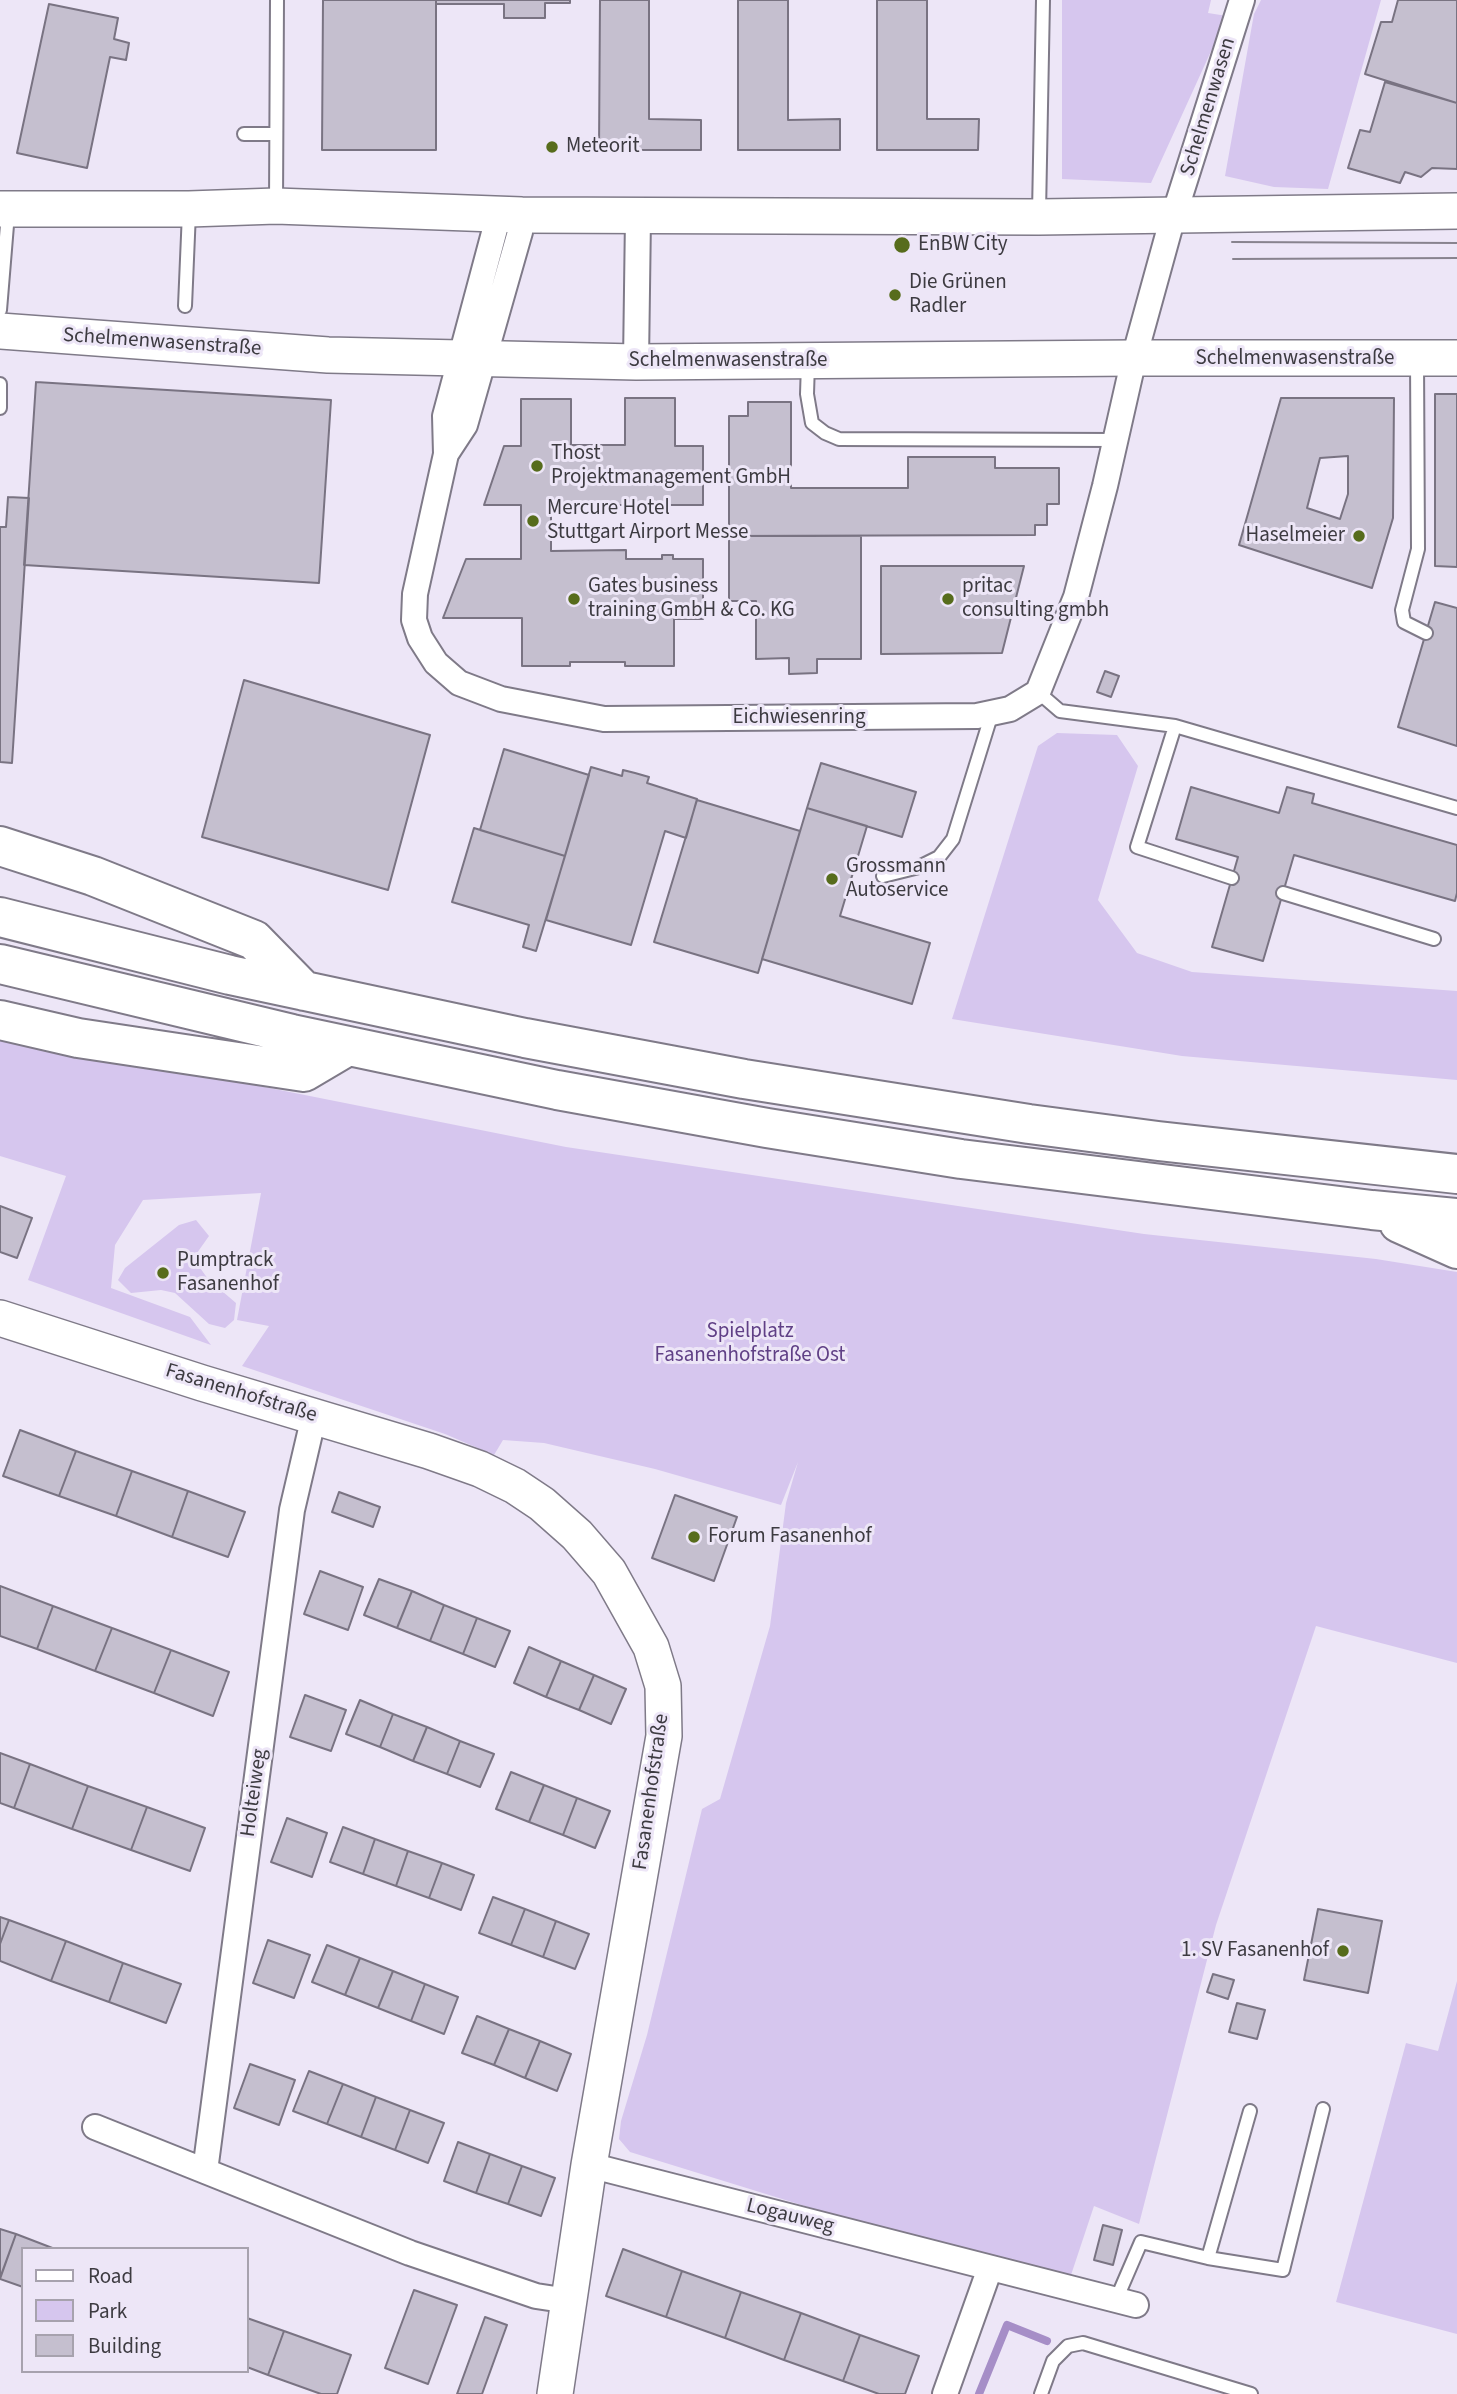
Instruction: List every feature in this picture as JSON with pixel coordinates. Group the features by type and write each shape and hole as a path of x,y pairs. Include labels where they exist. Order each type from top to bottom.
{"highway":[{"path":"0,846 93,876 254,940 304,991"},
{"path":"0,917 230,975 539,1041 744,1079 1145,1139 1457,1174"},
{"path":"0,964 348,1046 557,1090 754,1126 909,1151 1372,1210 1457,1218"},
{"path":"0,1020 78,1038 304,1072 348,1046"},
{"path":"1372,1210 1457,1249"}],"street":[{"name":"Schelmenwasen","path":"1134,358 1242,0"},
{"path":"4,209 276,206 638,217 1039,217 1457,210"},
{"name":"Eichwiesenring","path":"511,215 473,358 445,416 446,454 415,594 414,621 420,638 436,663 459,682 501,699 604,719 976,716 1010,709 1038,692"},
{"path":"636,362 638,217"},
{"name":"Schelmenwasenstraße","path":"0,331 328,355 636,362 1457,358"},
{"path":"1038,692 1076,597 1134,358"},
{"name":"Fasanenhofstraße","path":"0,1318 202,1383 429,1451 480,1469 515,1486 542,1504 577,1535 609,1572 651,1647 663,1686 664,1737 589,2165 555,2394"},
{"name":"Holteiweg","path":"205,2171 292,1510 314,1416"},
{"path":"95,2127 410,2253 536,2296 569,2301"},
{"name":"Logauweg","path":"589,2165 1126,2302"},
{"path":"945,2394 990,2268"}],"lane":[{"path":"276,206 277,0"},
{"path":"1039,217 1043,0"},
{"path":"244,134 276,134"},
{"path":"0,310 4,209"},
{"path":"185,306 189,209"},
{"path":"1417,358 1418,549 1402,610 1404,622 1426,633"},
{"path":"808,361 807,394 812,423 839,439 1115,440"},
{"path":"0,384 0,408"},
{"path":"1038,692 1060,712 1175,726 1457,808"},
{"path":"883,876 919,867 939,857 953,839 992,713"},
{"path":"1175,726 1137,847 1232,878"},
{"path":"1283,893 1434,939"},
{"path":"1126,2302 1141,2242 1208,2258 1283,2270 1323,2109"},
{"path":"1208,2258 1250,2111"},
{"path":"1041,2394 1053,2361 1068,2346 1083,2343 1251,2394"}],"green space":[{"path":"1062,0 1211,0 1208,13 1227,16 1151,183 1062,179"},
{"path":"1261,0 1381,0 1328,189 1274,187 1225,176 1254,14"},
{"path":"1057,733 1117,735 1138,766 1098,900 1137,953 1192,972 1457,991 1457,1080 1182,1056 952,1019 1038,746"},
{"name":"Spielplatz Fasanenhofstraße Ost","path":"0,1032 566,1147 1144,1234 1376,1259 1457,1272 1457,1663 1316,1626 1216,1925 1139,2224 1094,2206 1067,2287 630,2152 619,2139 621,2121 647,2035 702,1809 720,1799 770,1626 786,1503 798,1462 781,1505 655,1469 544,1443 503,1440 494,1455 445,1434 242,1366 269,1326 237,1320 261,1193 143,1200 115,1245 111,1288 190,1317 211,1345 28,1280 66,1176 0,1156"},
{"name":"Pumptrack Fasanenhof","path":"196,1220 209,1236 197,1253 198,1265 208,1279 236,1303 234,1320 225,1328 209,1324 175,1293 161,1290 131,1293 118,1280 125,1268 179,1225"},
{"path":"1457,1981 1457,2334 1336,2302 1406,2043 1438,2051"}],"building":[{"path":"323,0 436,0 436,150 322,150"},
{"path":"436,0 570,0 570,3 545,3 545,18 504,18 504,4 436,4"},
{"path":"600,0 649,0 649,119 701,120 701,150 599,150"},
{"path":"738,0 788,0 788,120 840,119 840,150 738,150"},
{"path":"877,0 927,0 927,119 979,119 978,150 877,150"},
{"path":"1398,0 1457,0 1457,103 1365,74 1381,22 1392,22"},
{"path":"49,4 118,18 114,39 129,43 126,60 110,57 87,168 17,153"},
{"path":"1385,82 1457,103 1457,169 1432,168 1421,177 1405,172 1400,183 1348,168 1360,130 1370,132"},
{"path":"36,382 331,400 319,583 24,565"},
{"path":"1435,394 1457,394 1457,567 1435,566"},
{"path":"625,398 675,398 675,446 703,446 703,505 551,505 551,551 626,550 626,559 662,559 662,555 673,555 673,559 703,559 703,619 674,619 674,666 625,666 625,662 570,662 570,666 522,666 522,618 443,618 466,559 521,559 521,505 484,505 504,446 521,446 521,399 571,399 571,445 625,445"},
{"path":"1281,398 1394,398 1393,518 1372,588 1239,545","holes":["1348,456 1348,494 1340,519 1307,508 1320,458"]},
{"path":"748,402 791,402 791,488 908,488 908,457 995,457 995,468 1059,468 1059,504 1047,504 1047,525 1035,525 1035,535 729,536 729,416 748,416"},
{"path":"8,497 29,498 12,763 0,762 0,527 6,527"},
{"path":"729,536 861,536 861,659 817,659 817,673 789,674 789,658 756,659 756,601 729,601"},
{"name":"pritac consulting gmbh","path":"881,566 1024,566 1002,653 881,654"},
{"path":"1435,602 1457,608 1457,746 1398,727"},
{"path":"1105,671 1119,676 1111,697 1097,692"},
{"path":"244,680 430,735 388,890 202,837"},
{"path":"504,749 589,775 565,856 480,830"},
{"path":"821,763 916,792 902,837 807,808"},
{"path":"591,767 622,776 623,770 649,777 647,783 697,799 686,838 665,831 631,945 546,920"},
{"path":"1191,787 1279,813 1287,787 1314,794 1312,803 1457,845 1455,901 1294,855 1263,961 1212,947 1238,857 1176,839"},
{"path":"697,800 800,831 758,973 654,942"},
{"path":"807,808 867,826 840,916 930,943 912,1004 762,959"},
{"path":"474,828 565,856 536,951 523,947 529,925 452,902"},
{"path":"0,1206 32,1218 17,1258 0,1252"},
{"path":"20,1430 76,1451 59,1496 3,1476"},
{"path":"76,1451 132,1471 116,1516 59,1496"},
{"path":"132,1471 188,1491 172,1537 116,1516"},
{"path":"188,1491 245,1512 228,1557 172,1537"},
{"path":"339,1492 380,1507 373,1527 332,1512"},
{"name":"Forum Fasanenhof","path":"675,1495 737,1517 714,1581 652,1558"},
{"path":"320,1571 363,1587 348,1630 304,1614"},
{"path":"379,1579 412,1591 397,1628 364,1615"},
{"path":"0,1586 53,1606 37,1649 0,1636"},
{"path":"412,1591 444,1605 430,1641 397,1628"},
{"path":"444,1605 477,1618 463,1654 430,1641"},
{"path":"53,1606 112,1628 95,1671 37,1649"},
{"path":"477,1618 510,1631 495,1667 463,1654"},
{"path":"112,1628 171,1650 154,1693 95,1671"},
{"path":"529,1647 561,1661 546,1697 514,1683"},
{"path":"171,1650 229,1672 213,1716 154,1693"},
{"path":"561,1661 594,1675 579,1710 546,1697"},
{"path":"594,1675 626,1689 611,1724 579,1710"},
{"path":"305,1695 346,1710 331,1751 290,1737"},
{"path":"360,1700 393,1714 380,1747 346,1734"},
{"path":"393,1714 427,1727 413,1761 380,1747"},
{"path":"427,1727 460,1741 447,1774 413,1761"},
{"path":"460,1741 494,1754 480,1787 447,1774"},
{"path":"0,1753 30,1764 14,1808 0,1803"},
{"path":"30,1764 88,1786 72,1829 14,1808"},
{"path":"511,1772 544,1785 529,1822 496,1809"},
{"path":"544,1785 577,1798 563,1835 529,1822"},
{"path":"88,1786 147,1807 131,1850 72,1829"},
{"path":"577,1798 610,1811 595,1848 563,1835"},
{"path":"147,1807 205,1828 190,1871 131,1850"},
{"path":"287,1818 327,1833 312,1877 271,1862"},
{"path":"343,1827 375,1839 363,1874 330,1862"},
{"path":"375,1839 408,1851 396,1886 363,1874"},
{"path":"408,1851 442,1863 429,1898 396,1886"},
{"path":"442,1863 474,1875 461,1910 429,1898"},
{"path":"493,1897 525,1909 511,1945 479,1933"},
{"path":"525,1909 556,1921 543,1957 511,1945"},
{"name":"1. SV Fasanenhof","path":"1318,1909 1382,1921 1368,1993 1304,1980"},
{"path":"0,1917 9,1920 0,1944"},
{"path":"9,1920 66,1941 51,1981 0,1961 0,1944"},
{"path":"556,1921 589,1934 575,1969 543,1957"},
{"path":"268,1940 310,1955 294,1998 253,1983"},
{"path":"66,1941 123,1963 109,2002 51,1981"},
{"path":"327,1945 360,1958 345,1995 312,1982"},
{"path":"360,1958 393,1971 378,2008 345,1995"},
{"path":"123,1963 181,1984 166,2023 109,2002"},
{"path":"393,1971 425,1984 411,2021 378,2008"},
{"path":"1213,1974 1234,1980 1228,1999 1207,1992"},
{"path":"425,1984 458,1997 444,2034 411,2021"},
{"path":"1237,2003 1265,2010 1257,2039 1229,2032"},
{"path":"477,2016 509,2029 494,2065 462,2053"},
{"path":"509,2029 540,2041 525,2078 494,2065"},
{"path":"540,2041 571,2054 557,2091 525,2078"},
{"path":"250,2064 295,2080 279,2125 234,2108"},
{"path":"309,2071 343,2084 327,2124 293,2111"},
{"path":"343,2084 376,2097 361,2137 327,2124"},
{"path":"376,2097 410,2110 395,2150 361,2137"},
{"path":"410,2110 444,2123 428,2163 395,2150"},
{"path":"458,2142 490,2154 476,2193 444,2181"},
{"path":"490,2154 522,2166 508,2204 476,2193"},
{"path":"522,2166 555,2178 541,2216 508,2204"},
{"path":"1103,2225 1122,2230 1113,2265 1094,2260"},
{"path":"0,2229 16,2234 0,2278"},
{"path":"16,2234 50,2247 21,2247 21,2286 0,2279"},
{"path":"623,2249 682,2271 666,2317 606,2296"},
{"path":"682,2271 741,2292 725,2338 666,2317"},
{"path":"414,2290 457,2305 428,2384 385,2368"},
{"path":"741,2292 801,2313 784,2360 725,2338"},
{"path":"801,2313 860,2335 843,2381 784,2360"},
{"path":"485,2317 507,2325 482,2394 457,2394"},
{"path":"248,2318 284,2331 268,2375 248,2367"},
{"path":"284,2331 351,2355 337,2394 321,2394 268,2375"},
{"path":"860,2335 919,2356 905,2394 879,2394 843,2381"}],"waterway":[{"path":"979,2394 1007,2325 1047,2341"}],"tram line":[{"path":"1232,242 1457,243"},
{"path":"1233,259 1457,258"}],"place":[{"name":"Meteorit","path":"552,147"},
{"name":"EnBW City","path":"902,245"},
{"name":"Die Grünen Radler","path":"895,295"},
{"name":"Thost Projektmanagement GmbH","path":"537,466"},
{"name":"Mercure Hotel Stuttgart Airport Messe","path":"533,521"},
{"name":"Haselmeier","path":"1359,536"},
{"name":"Gates business training GmbH & Co. KG","path":"574,599"},
{"name":"pritac consulting gmbh","path":"948,599"},
{"name":"Grossmann Autoservice","path":"832,879"},
{"name":"Pumptrack Fasanenhof","path":"163,1273"},
{"name":"Forum Fasanenhof","path":"694,1537"},
{"name":"1. SV Fasanenhof","path":"1343,1951"}]}
